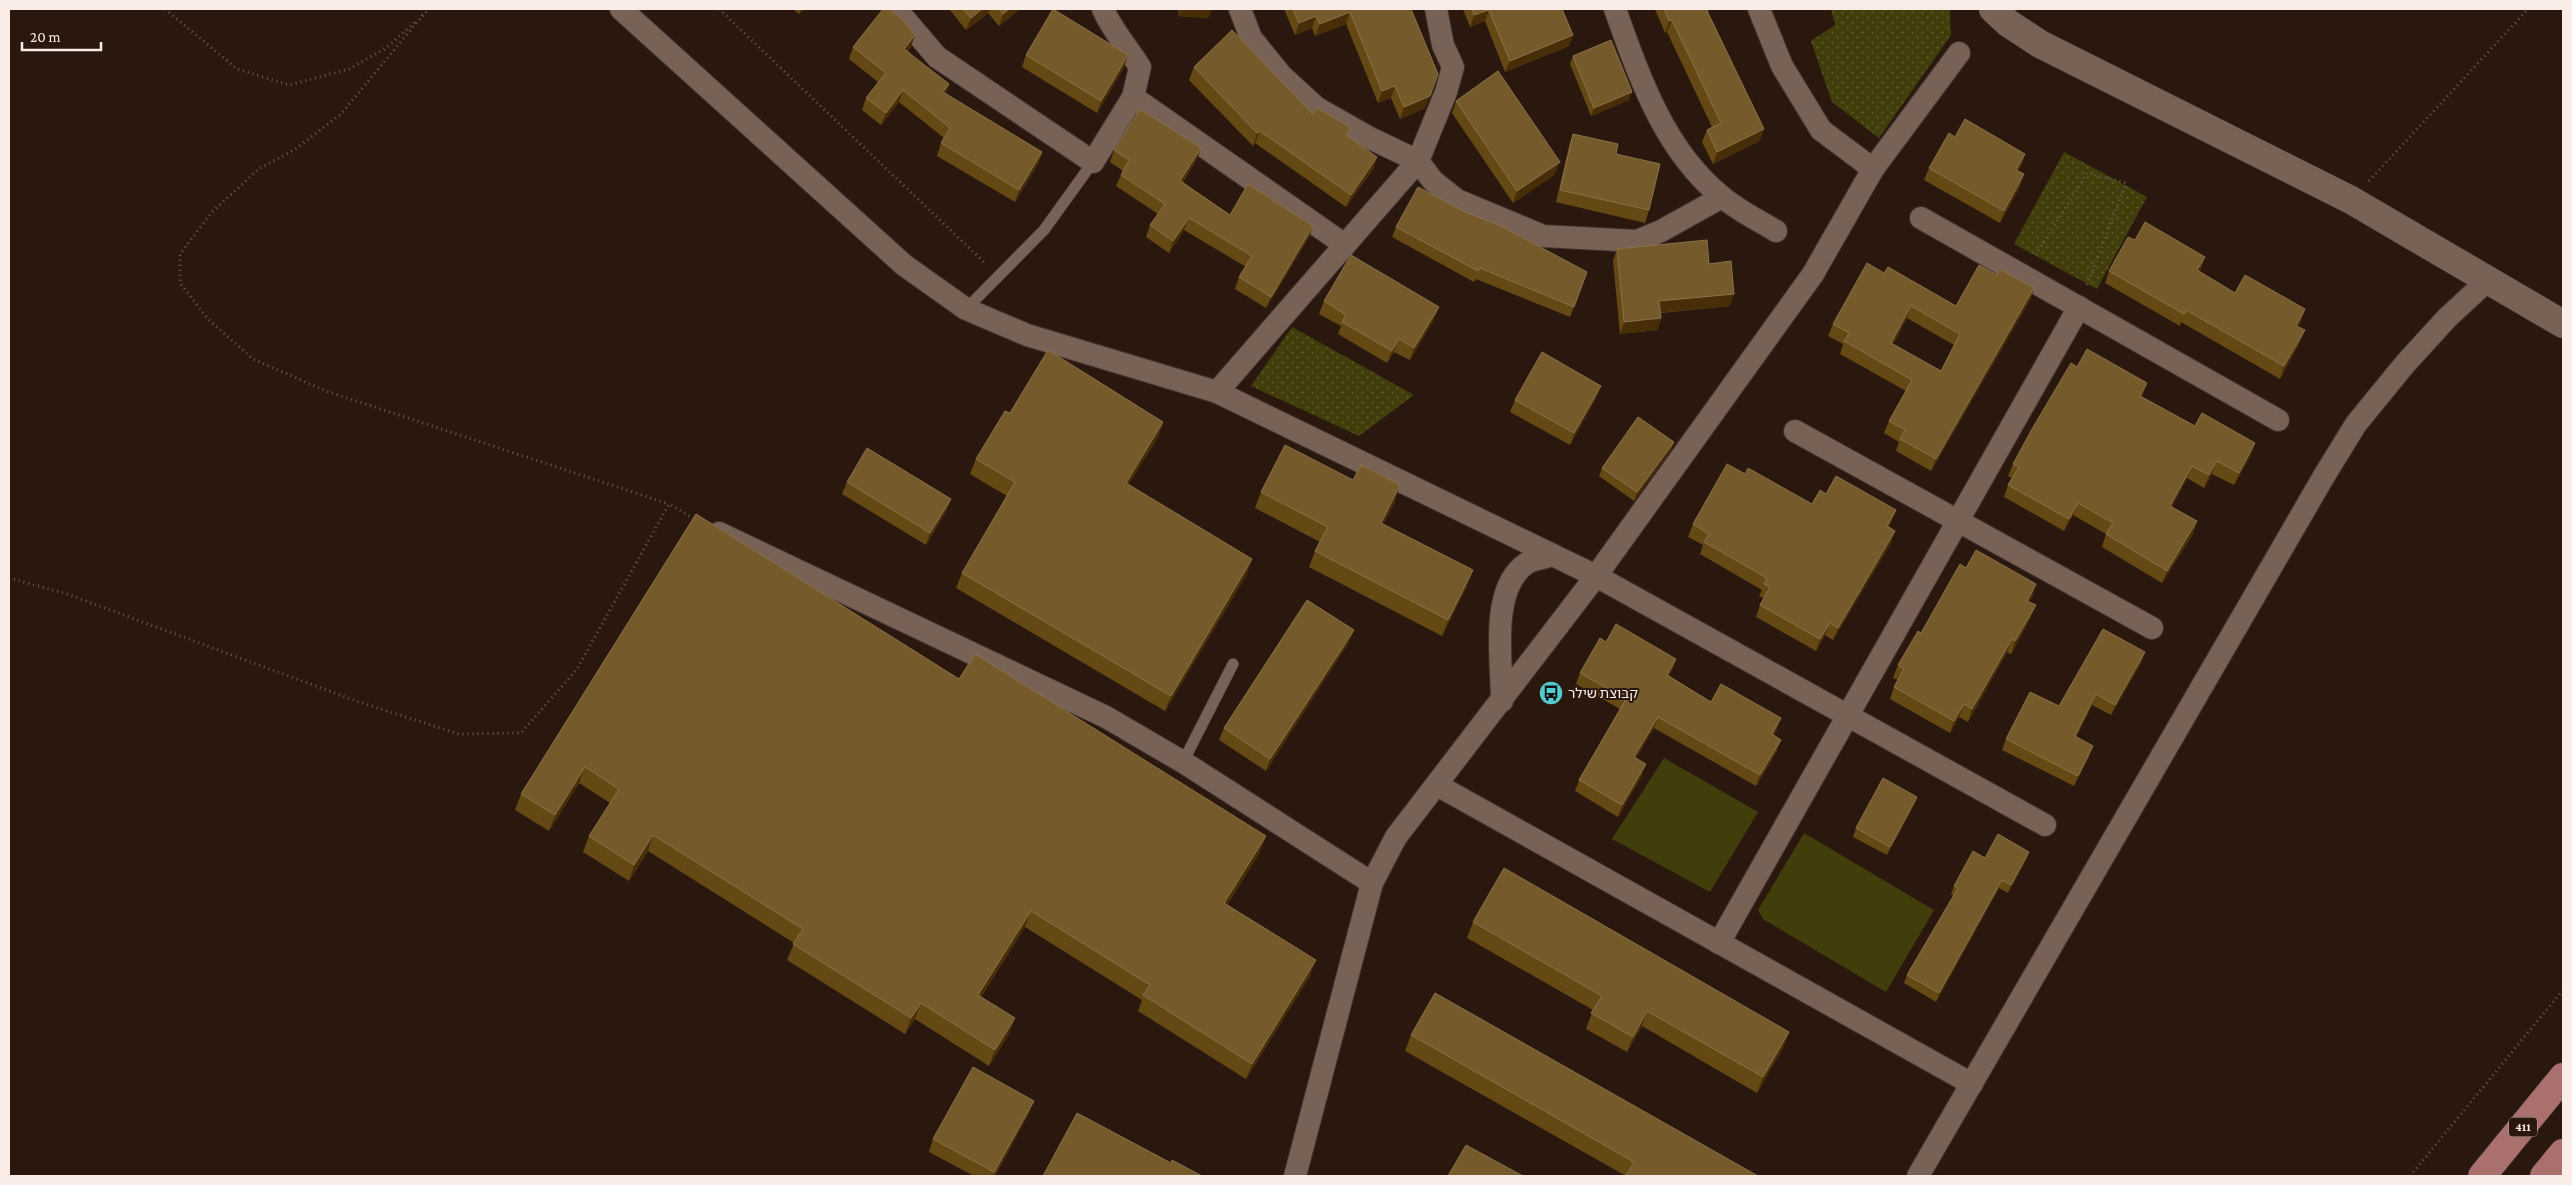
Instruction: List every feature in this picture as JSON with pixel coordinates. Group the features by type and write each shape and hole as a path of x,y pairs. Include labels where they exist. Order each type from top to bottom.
{"main road":[{"name":"411","path":"2482,1176 2563,1077"},
{"path":"2544,1176 2563,1153"}],"street":[{"path":"621,9 904,265 966,309 1027,335 1217,392 1596,576 2045,824"},
{"path":"896,9 937,57 1093,162 1133,97 1140,67 1124,40 1110,23 1103,9"},
{"path":"1240,9 1251,38 1281,75 1317,108 1370,138 1418,161 1433,180 1457,200 1543,236 1637,241 1661,231 1722,197"},
{"path":"1217,392 1418,161 1446,92 1453,67 1443,45 1436,9"},
{"path":"1615,9 1636,67 1666,131 1696,173 1722,197 1776,231"},
{"path":"1759,9 1782,66 1821,130 1873,169"},
{"path":"1993,9 2008,23 2040,44 2351,200 2486,281 2563,324"},
{"path":"1295,1176 1372,883 1396,837 1596,576 1813,274 1873,169 1959,53"},
{"path":"1133,97 1345,245"},
{"path":"1921,218 2278,420"},
{"path":"1918,1176 2324,476 2352,432 2411,358 2447,318 2486,281"},
{"path":"1720,943 2079,307"},
{"path":"1795,431 2152,628"},
{"path":"713,530 1106,717 1183,762 1372,883"},
{"path":"1502,701 1499,620 1511,580 1528,563 1553,555"},
{"path":"1437,785 1972,1084"}],"lane":[{"path":"966,309 1044,230 1093,162"},
{"path":"1183,762 1233,664"}],"path":[{"path":"165,9 237,69 289,86 349,69 386,48 429,9"},
{"path":"719,9 998,276"},
{"path":"2351,200 2528,9"},
{"path":"423,15 341,114 294,150 260,168 212,212 180,254 180,283 208,319 253,359 326,391 669,504 713,530"},
{"path":"2023,276 2087,174 2126,184 2079,307"},
{"path":"9,578 67,594 356,701 459,734 520,733 577,669 669,504"},
{"path":"2410,1176 2563,990"}],"shaded area":[{"path":"1831,9 1950,9 1951,35 1879,138 1832,102 1811,41 1835,25"},
{"path":"2064,152 2147,197 2097,289 2014,244"},
{"path":"1292,327 1414,395 1359,436 1251,386"},
{"path":"1664,758 1758,812 1710,892 1612,839"},
{"path":"1804,833 1934,910 1886,992 1763,919 1758,910"}],"building":[{"path":"883,9 889,9 902,19 915,35 904,49 949,84 943,92 1042,152 1019,190 941,143 950,128 903,90 886,113 866,98 886,73 853,47"},
{"path":"963,9 982,9 971,18"},
{"path":"999,9 1009,9 1003,14"},
{"path":"1053,9 1128,55 1101,101 1026,55"},
{"path":"1293,9 1411,9 1438,74 1430,96 1404,107 1395,86 1382,91 1350,12 1320,24 1316,16 1299,23"},
{"path":"1472,9 1562,9 1573,35 1510,61 1489,10 1474,15"},
{"path":"1664,9 1706,9 1764,129 1717,152 1707,130 1721,123 1672,20 1669,21"},
{"path":"1232,30 1313,114 1317,108 1351,128 1346,135 1377,157 1351,195 1260,131 1257,133 1194,67"},
{"path":"1611,40 1632,92 1594,108 1573,56"},
{"path":"1498,71 1560,162 1517,191 1456,101"},
{"path":"1140,109 1201,148 1180,181 1230,215 1248,184 1313,226 1271,297 1239,277 1252,256 1189,218 1173,241 1150,225 1165,204 1121,175 1129,160 1114,150"},
{"path":"1965,119 2025,154 2016,170 2024,174 2004,211 1929,168 1949,133 1955,137"},
{"path":"1573,134 1618,144 1616,154 1660,164 1649,210 1560,190"},
{"path":"1418,187 1465,212 1499,225 1587,272 1574,307 1480,268 1478,271 1396,227"},
{"path":"2145,222 2205,257 2197,270 2235,293 2245,275 2305,309 2296,326 2305,330 2284,366 2186,310 2184,314 2109,271 2128,237 2135,240"},
{"path":"1707,240 1709,264 1731,261 1734,294 1659,301 1661,318 1624,322 1617,249"},
{"path":"1351,255 1439,307 1414,348 1399,339 1392,351 1342,322 1346,315 1324,301"},
{"path":"1867,263 1884,273 1888,267 1956,306 1979,265 1997,275 2000,269 2034,288 1936,459 1900,439 1905,430 1889,421 1912,380 1844,341 1849,333 1833,324","holes":["1911,306 1960,334 1941,371 1891,343"]},
{"path":"2087,349 2147,383 2140,396 2195,426 2202,413 2255,443 2239,473 2217,461 2209,475 2192,466 2170,506 2197,521 2167,571 2106,534 2113,523 2078,503 2069,519 2008,485 2019,467 2013,464 2032,429 2071,363 2077,367"},
{"path":"1048,350 1163,422 1126,483 1252,559 1171,696 962,573 1015,482 976,459 1005,411 1010,413"},
{"path":"1542,352 1601,386 1574,433 1515,400"},
{"path":"1638,417 1674,442 1637,492 1602,468"},
{"path":"1285,445 1353,480 1361,465 1400,485 1381,523 1473,570 1448,620 1315,551 1328,527 1261,492"},
{"path":"867,448 951,499 930,533 847,482"},
{"path":"1727,464 1745,474 1748,468 1812,504 1820,490 1826,494 1836,476 1896,510 1887,526 1895,531 1838,628 1830,623 1820,639 1760,605 1770,587 1764,584 1767,578 1704,542 1709,534 1693,524"},
{"path":"696,514 959,679 975,654 1266,836 1224,903 1316,960 1252,1064 1143,995 1150,985 1031,911 978,995 1015,1018 995,1050 921,1003 911,1018 793,944 803,929 653,835 634,865 589,836 619,789 585,767 555,815 521,794"},
{"path":"1976,550 2036,584 2027,601 2036,605 2015,641 2012,639 1972,709 1964,704 1954,721 1894,687 1904,669 1898,665 1918,631 1921,633 1960,564 1966,568"},
{"path":"1307,600 1354,630 1270,759 1224,728"},
{"path":"1616,624 1676,659 1667,675 1711,702 1721,684 1781,718 1772,734 1781,740 1760,775 1658,717 1634,757 1646,764 1622,805 1579,780 1626,699 1580,673 1600,638 1606,642"},
{"path":"2103,629 2145,652 2115,705 2096,694 2075,736 2093,746 2078,776 2006,739 2030,692 2059,706"},
{"path":"1883,778 1917,797 1890,847 1856,828"},
{"path":"1998,834 2029,852 2011,885 2002,880 1939,993 1907,975 1958,888 1954,886 1973,851 1985,858"},
{"path":"1504,868 1789,1032 1763,1077 1647,1011 1633,1037 1591,1013 1602,996 1473,922"},
{"path":"1435,993 1758,1176 1626,1176 1634,1162 1411,1035"},
{"path":"973,1067 1034,1101 994,1172 933,1139"},
{"path":"1077,1113 1171,1163 1172,1160 1202,1176 1043,1176"},
{"path":"1466,1145 1523,1176 1448,1176"}],"place":[{"name":"קבוצת שילר","path":"1551,693"}]}
